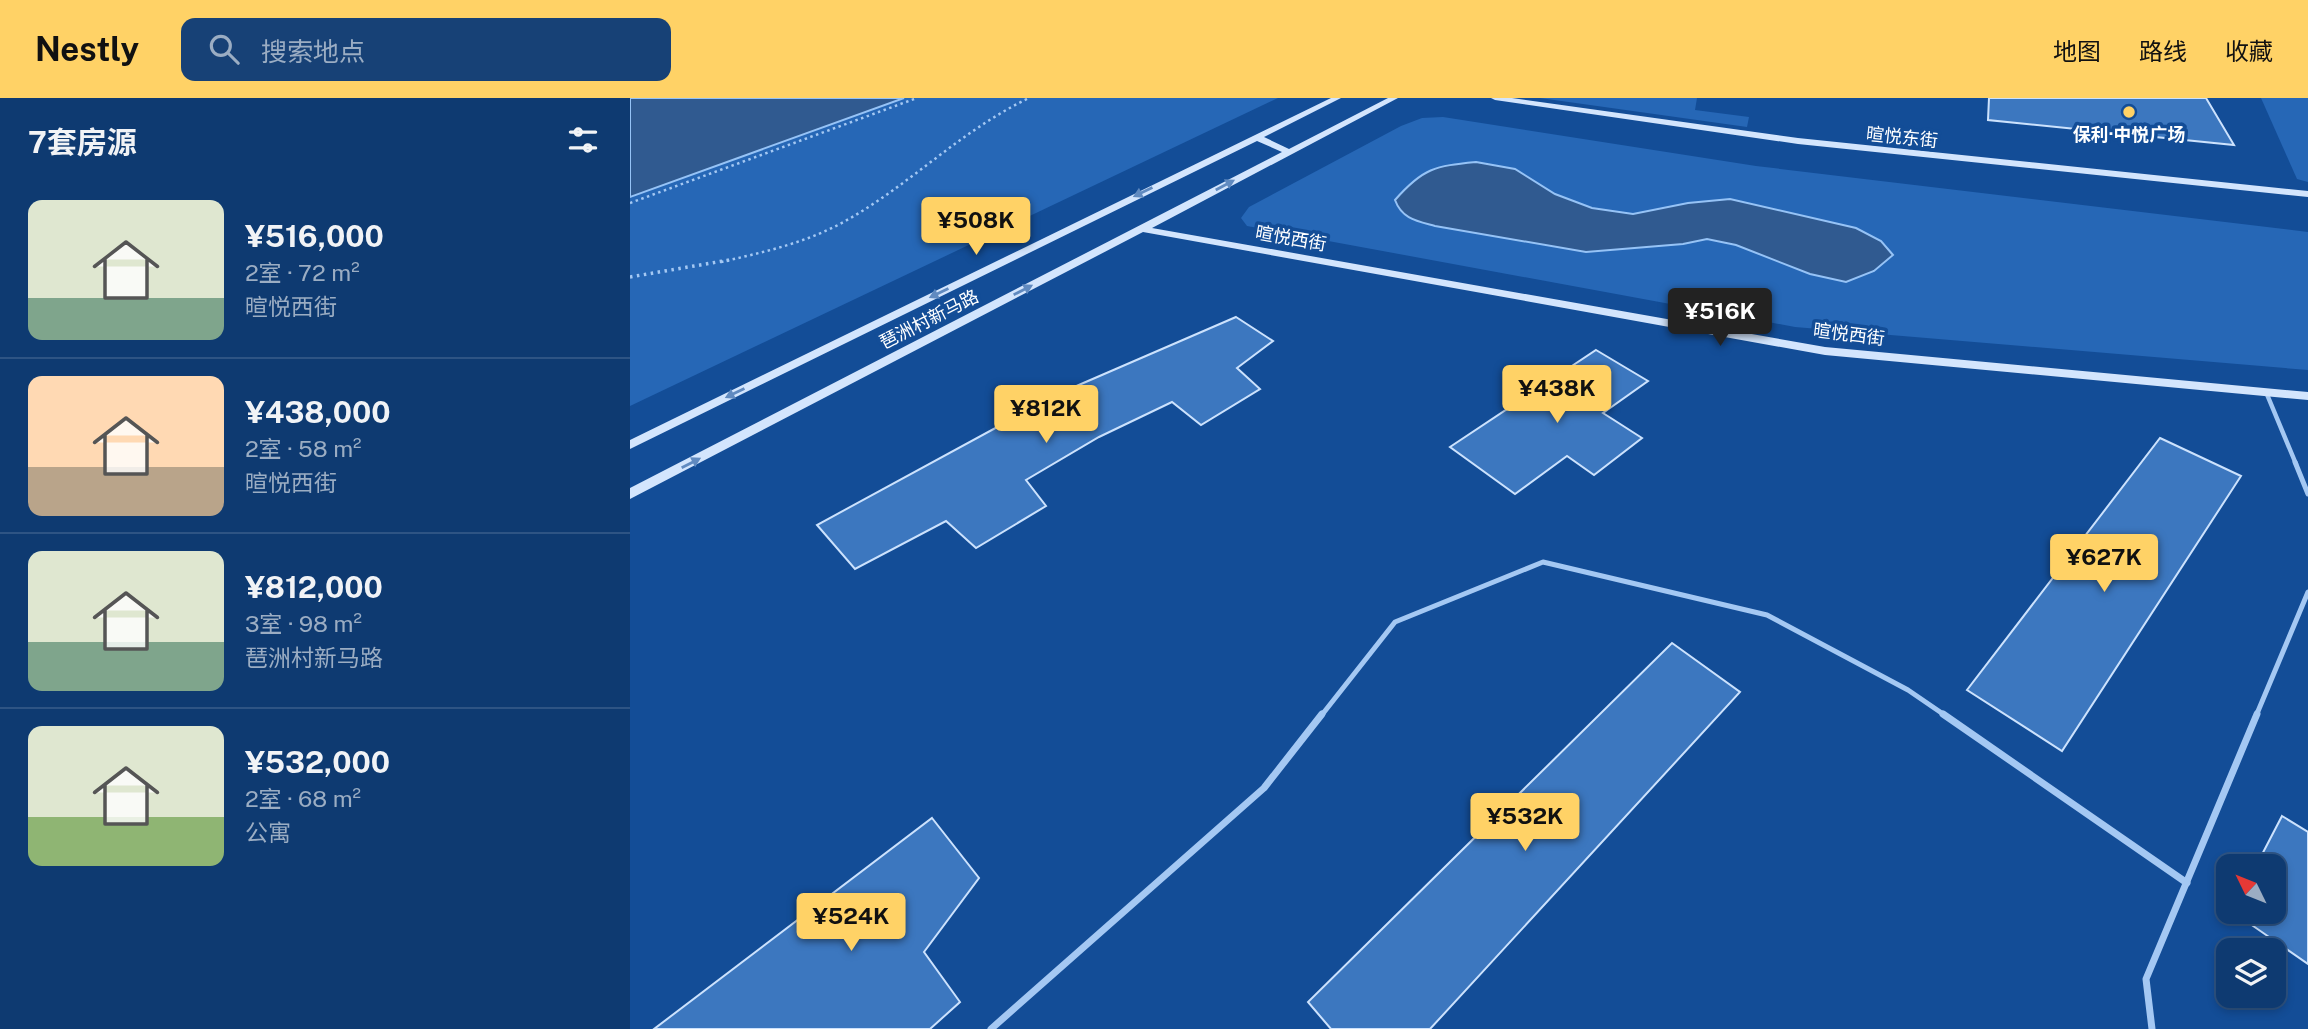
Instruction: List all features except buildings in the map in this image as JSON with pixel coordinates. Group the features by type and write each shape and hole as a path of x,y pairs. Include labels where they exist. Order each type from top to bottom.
{"street":[{"name":"琶洲村新马路","path":"630,445 1337,98"},
{"name":"琶洲村新马路","path":"630,494 1394,98"},
{"name":"暄悦东街","path":"1495,98 1811,143 2308,194"},
{"path":"1256,137 1289,152"},
{"name":"暄悦西街","path":"1142,229 1825,351 2308,396"}],"lane":[{"path":"2266,392 2308,494"},
{"path":"991,1029 1264,788 1395,622 1543,562 1767,615 1908,690 2187,883"},
{"path":"2152,1029 2146,979 2308,592"}],"path":[{"path":"630,203 917,98"},
{"path":"630,277 707,264 780,246 831,227 859,212 960,135 1000,110 1029,98"}],"shaded area":[{"path":"630,98 904,98 630,197"},
{"path":"904,98 1278,98 630,406 630,197"},
{"path":"1540,98 1697,98 1695,110 1749,117 1747,127"},
{"path":"2261,98 2308,98 2308,182 2297,179"},
{"path":"1443,117 1756,166 2308,232 2308,370 1795,327 1247,226 1241,218 1249,207 1401,126 1422,118"},
{"path":"1476,162 1515,169 1555,194 1592,208 1633,214 1688,203 1730,199 1856,228 1881,241 1893,255 1874,271 1846,282 1810,274 1736,245 1707,239 1683,244 1586,252 1422,223 1406,215 1398,206 1395,200 1422,175 1440,167"}],"place":[{"name":"保利·中悦广场","path":"2129,112"}]}
